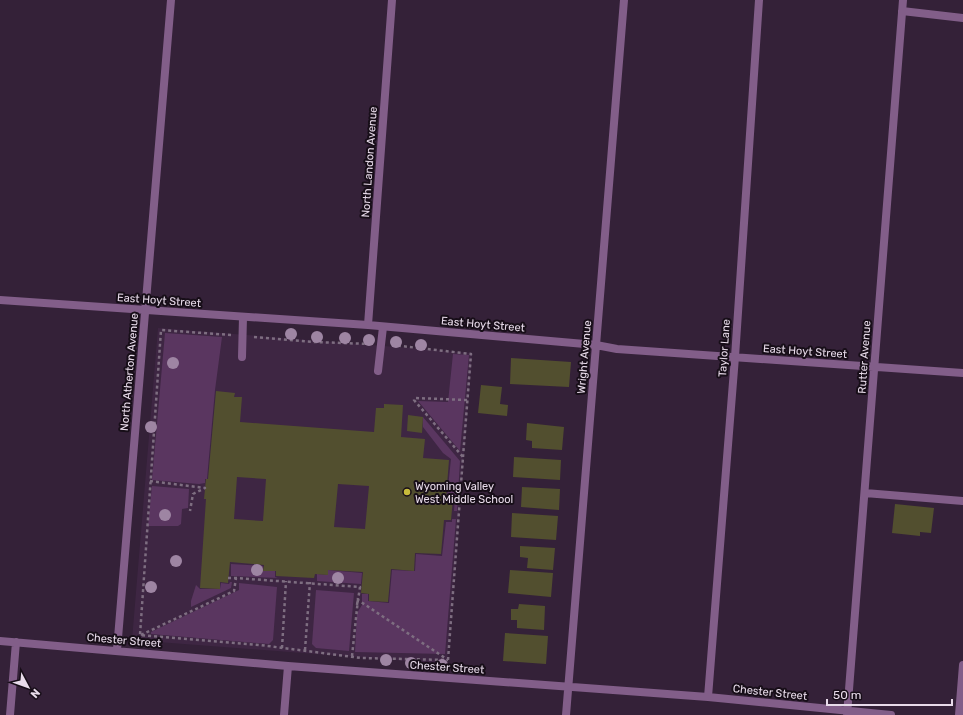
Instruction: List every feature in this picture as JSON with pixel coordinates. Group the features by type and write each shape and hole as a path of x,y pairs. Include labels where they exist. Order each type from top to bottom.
{"street":[{"name":"North Atherton Avenue","path":"117,650 171,0"},
{"name":"North Landon Avenue","path":"368,326 392,0"},
{"name":"Wright Avenue","path":"566,715 624,0"},
{"name":"Taylor Lane","path":"708,697 735,357 760,0"},
{"name":"Rutter Avenue","path":"847,713 903,0"},
{"path":"902,11 963,18"},
{"name":"East Hoyt Street","path":"0,300 383,327 596,345 617,349 963,373"},
{"path":"242,357 243,317"},
{"path":"378,371 383,327"},
{"path":"865,493 963,501"},
{"name":"Chester Street","path":"0,641 288,666 708,697 847,713 892,715"},
{"path":"10,715 16,642"},
{"path":"959,715 963,665"},
{"path":"284,715 288,666"}],"path":[{"path":"140,635 161,330 315,342 381,344 470,354 448,660"},
{"path":"463,458 414,400 415,398 467,400"},
{"path":"150,481 205,488 193,494 190,511"},
{"path":"228,578 286,580 360,587 352,656"},
{"path":"140,635 234,591 236,578"},
{"path":"282,648 286,580"},
{"path":"305,650 310,582"},
{"path":"357,604 359,593"},
{"path":"358,600 448,660"},
{"path":"140,635 305,650 352,656 448,660"}],"shaded area":[{"path":"158,328 472,353 447,664 132,640"},
{"path":"165,333 222,337 215,390 207,479 205,479 205,483 199,484 152,480"},
{"path":"453,354 469,355 460,451 418,401 448,402"},
{"path":"423,417 460,461 457,511 454,511 455,498 447,497 451,459 443,453 423,427"},
{"path":"152,486 189,489 188,508 182,509 181,524 178,526 148,526"},
{"path":"452,519 456,519 445,654 355,652 357,613 362,605 362,594 368,594 368,601 389,603 392,570 415,571 416,554 442,556 446,522 452,522"},
{"path":"231,564 263,566 263,571 275,571 275,577 278,578 231,576"},
{"path":"328,570 362,573 361,584 317,581 317,574 328,575"},
{"path":"232,582 231,588 191,607 191,601 196,585 200,589 220,589 221,583 229,584"},
{"path":"239,583 277,587 273,640 269,644 151,634 151,632 239,590"},
{"path":"316,590 354,593 349,651 316,648 312,644"}],"building":[{"path":"511,358 571,362 569,387 510,384"},
{"path":"481,385 502,387 500,404 508,405 507,416 478,413"},
{"name":"Wyoming Valley West Middle School","path":"216,391 235,393 234,397 242,397 240,422 374,432 376,408 384,408 384,404 403,405 401,437 425,439 423,458 449,460 446,498 453,499 451,520 444,520 441,554 415,553 414,571 391,569 388,602 369,601 369,594 361,593 363,572 328,570 328,575 315,574 314,578 276,576 276,571 263,571 264,565 230,562 228,583 220,582 220,589 200,588 206,499 204,499 206,479 208,479","holes":["237,477 266,479 263,521 234,519","338,484 369,486 365,529 334,527"]},
{"path":"408,415 423,417 422,433 407,431"},
{"path":"527,423 564,427 562,450 532,448 532,441 526,440"},
{"path":"514,457 561,460 560,480 513,477"},
{"path":"522,487 560,489 559,510 521,507"},
{"path":"895,504 934,508 931,533 920,532 920,536 892,533"},
{"path":"512,513 558,516 556,540 511,537"},
{"path":"520,546 555,548 553,570 527,568 528,558 520,557"},
{"path":"510,570 553,573 551,597 508,593"},
{"path":"519,604 545,606 544,630 517,628 517,620 511,620 511,609 518,609"},
{"path":"505,633 548,636 546,664 503,661"}],"place":[{"name":"Wyoming Valley West Middle School","path":"407,492"}]}
